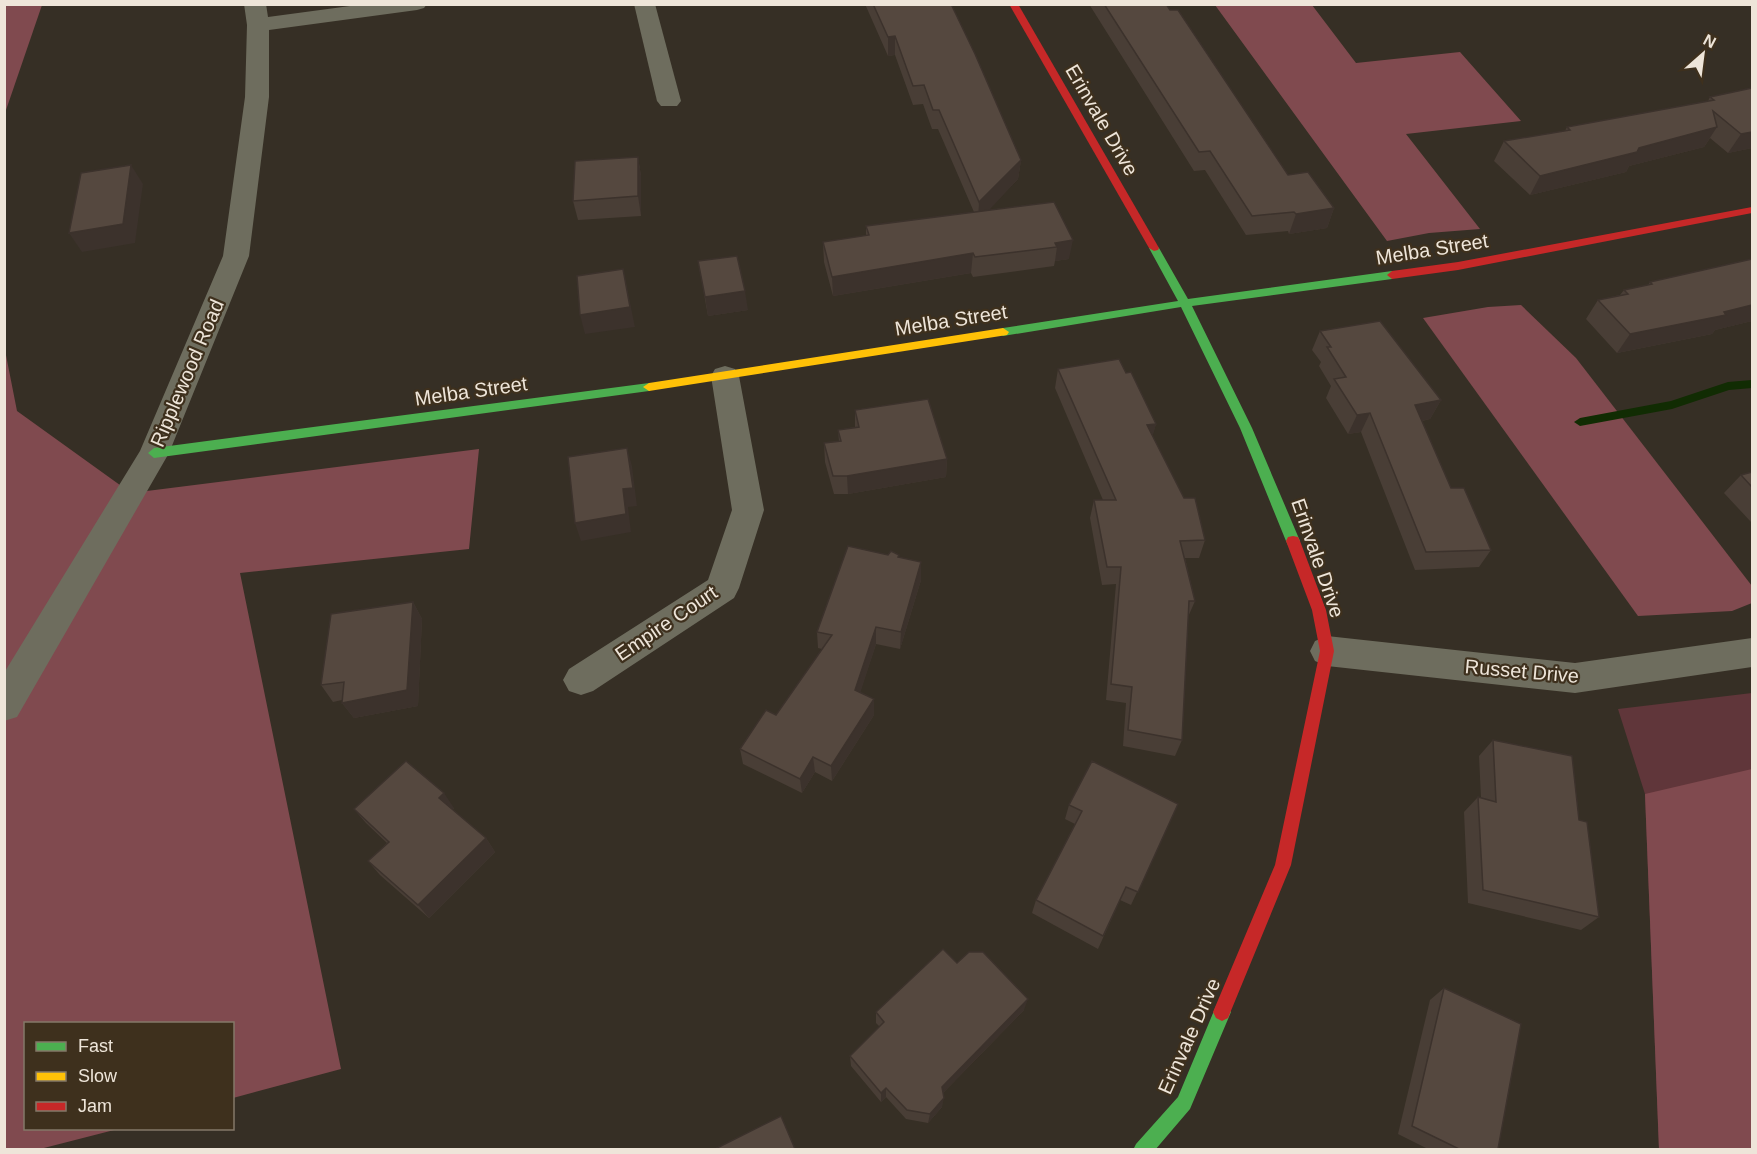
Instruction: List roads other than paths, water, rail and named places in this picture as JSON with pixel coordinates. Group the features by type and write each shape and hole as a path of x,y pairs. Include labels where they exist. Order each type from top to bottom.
{"street":[{"path":"257,15 417,4"},
{"path":"644,4 669,101"},
{"name":"Erinvale Drive","path":"1013,4 1186,303 1274,492 1319,610 1327,651 1283,866 1184,1103 1142,1149"},
{"name":"Ripplewood Road","path":"4,706 154,453 236,256 256,97 257,15"},
{"name":"Melba Street","path":"154,453 294,436 725,376 1186,303 1458,266 1752,210"},
{"name":"Empire Court","path":"581,680 722,588 748,510 725,376"},
{"name":"Russet Drive","path":"1327,651 1575,678 1752,653"}],"waterway":[{"path":"1580,422 1672,405 1728,386 1752,384"}]}
